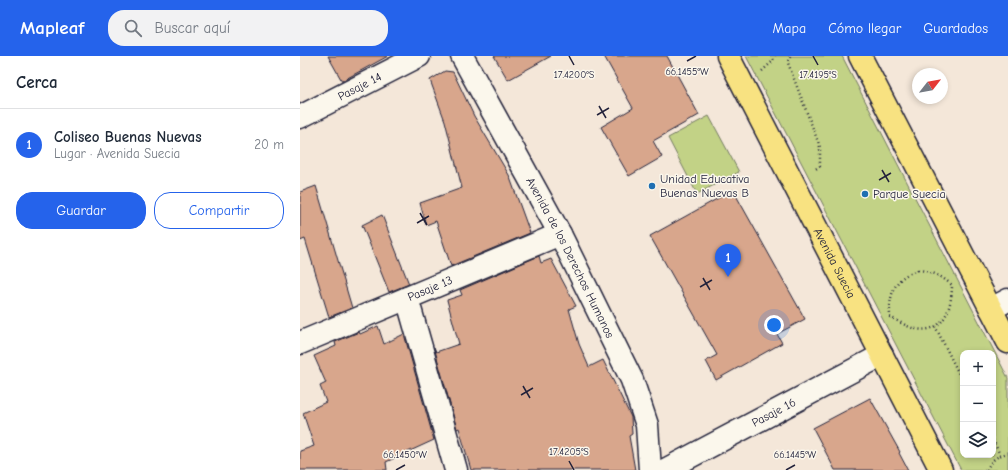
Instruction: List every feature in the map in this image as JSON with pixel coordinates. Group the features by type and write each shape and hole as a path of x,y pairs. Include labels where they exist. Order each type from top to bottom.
{"main road":[{"name":"Avenida Suecia","path":"728,56 941,470"},
{"path":"860,56 999,304 1008,342"}],"street":[{"name":"Pasaje 14","path":"300,117 419,56"},
{"name":"Avenida de los Derechos Humanos","path":"462,56 560,234 632,380 647,425 650,470"},
{"name":"Pasaje 13","path":"300,343 560,234"},
{"path":"407,298 456,470"},
{"name":"Pasaje 16","path":"665,470 882,355"}],"path":[{"path":"762,71 772,62 774,56"},
{"path":"790,56 788,63 820,147 820,166 814,170"},
{"path":"918,270 926,270 940,276 952,285 952,297 948,314 935,326 926,329 916,329 890,317 889,303 895,286 901,278 908,273 918,270"},
{"path":"935,326 960,376"},
{"path":"996,446 1000,455"},
{"path":"987,470 993,460 1000,455 1008,453"}],"green space":[{"name":"Parque Suecia","path":"746,56 842,56 994,350 960,350 960,458 996,458 996,355 1008,378 1008,470 961,470"},
{"path":"709,116 739,172 697,194 668,138"}],"building":[{"path":"328,56 388,56 342,81"},
{"path":"494,56 551,56 508,80"},
{"path":"604,56 667,56 699,115 653,141 662,157 629,176 601,127 633,108"},
{"path":"445,71 453,72 474,116 509,175 530,233 451,266 436,221 426,225 420,203 462,188 445,121 430,80"},
{"path":"316,186 352,308 329,317 305,239 300,241 300,192"},
{"path":"733,190 805,319 777,334 782,343 716,380 706,361 717,355 650,236"},
{"path":"382,215 409,284 389,292 362,225"},
{"path":"539,256 541,263 551,259 576,306 569,309 579,344 589,367 603,360 631,417 632,434 629,436 635,470 471,470 459,428 457,429 434,347 436,352 459,344 447,300 462,295 460,290"},
{"path":"378,326 384,344 404,334 434,440 386,462 387,470 300,470 300,451 314,446 303,413 326,402 320,386 326,383 314,356 336,346 335,342 359,332 360,334"},
{"path":"870,398 900,452 899,453 908,470 835,470 813,428"}],"place":[{"name":"Unidad Educativa Buenas Nuevas B","path":"652,186"},
{"name":"Parque Suecia","path":"865,194"},
{"name":"Coliseo Buenas Nuevas","path":"728,277"}]}
